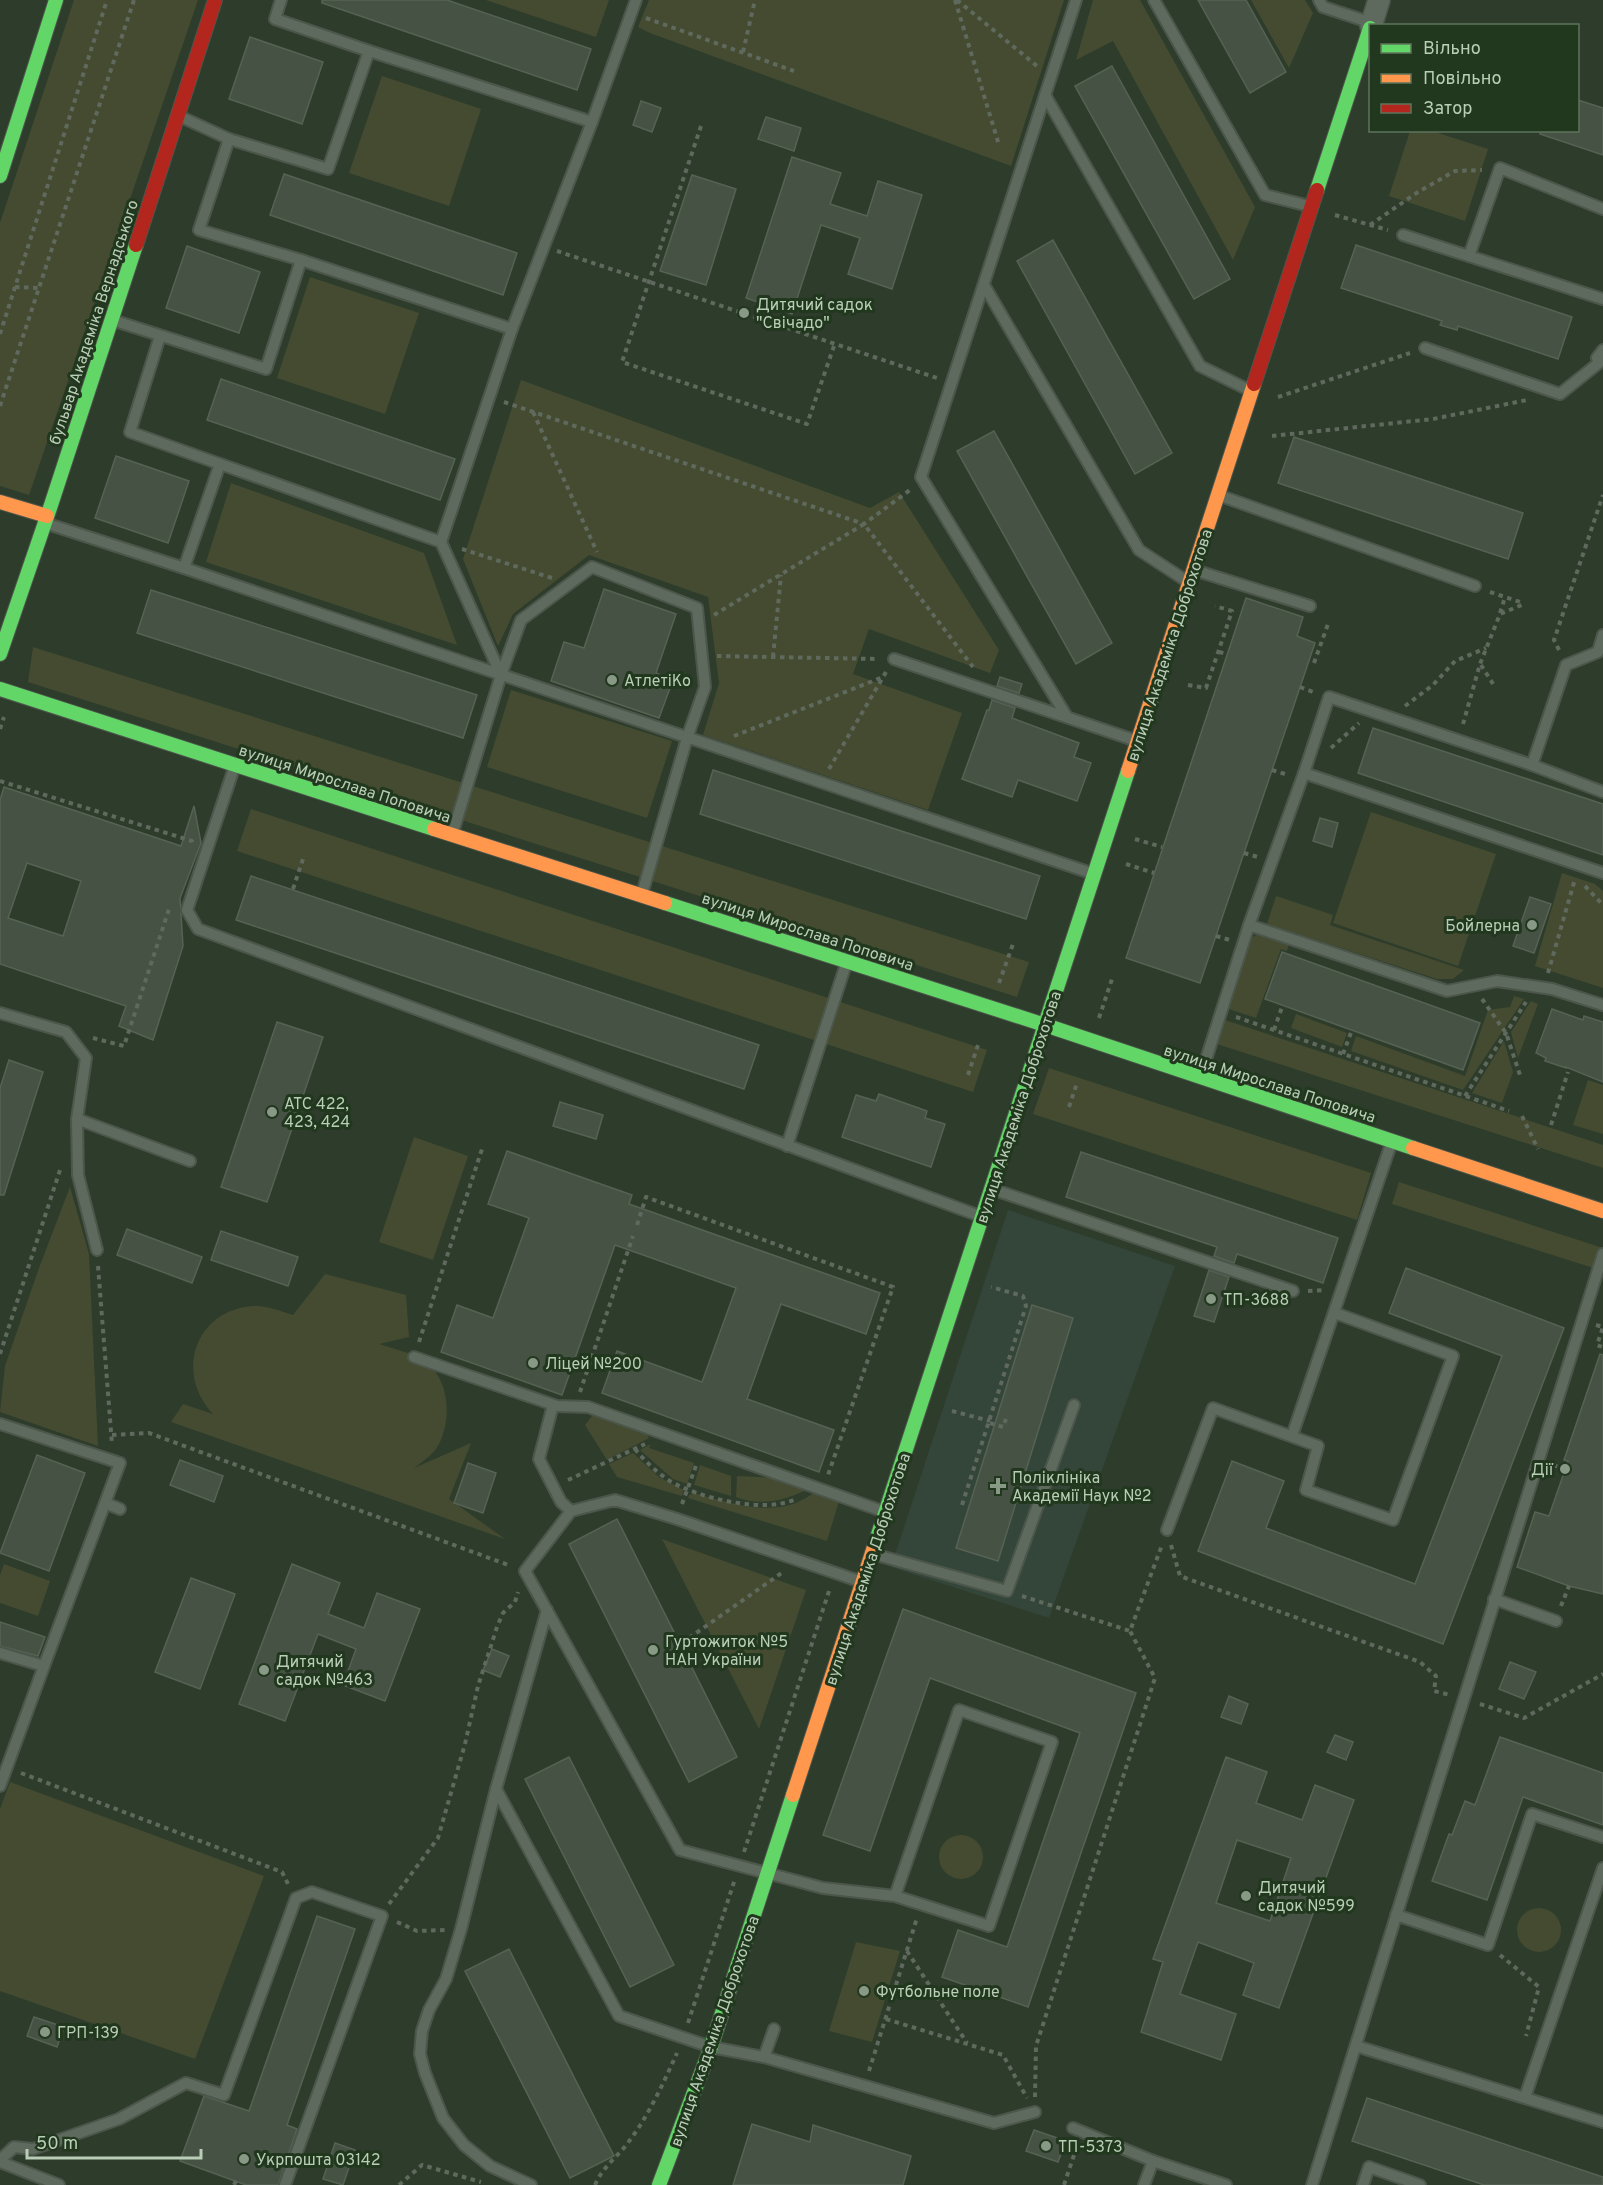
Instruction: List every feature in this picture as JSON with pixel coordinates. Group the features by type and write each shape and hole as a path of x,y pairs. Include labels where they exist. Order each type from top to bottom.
{"street":[{"path":"0,176 56,0"},
{"name":"бульвар Академіка Вернадського","path":"0,654 112,320 215,0"},
{"name":"вулиця Академіка Доброхотова","path":"1372,24 1380,0"},
{"name":"вулиця Академіка Доброхотова","path":"659,2185 711,2047 1369,32"},
{"path":"0,502 46,520"},
{"name":"вулиця Мирослава Поповича","path":"0,690 1045,1025 1603,1211"}],"lane":[{"path":"281,0 275,19 592,122"},
{"path":"501,675 441,542 512,329 592,122 636,0"},
{"path":"1067,717 921,477 1076,0"},
{"path":"1154,0 1265,195 1312,207"},
{"path":"1319,0 1323,7 1369,25"},
{"path":"178,115 229,139 328,169 369,51"},
{"path":"1045,95 1200,366 1251,392"},
{"path":"229,139 199,230 301,260 512,329"},
{"path":"1469,256 1500,168 1603,209"},
{"path":"1403,235 1603,299"},
{"path":"112,320 266,369 301,260"},
{"path":"984,285 1138,550 1191,576 1310,606"},
{"path":"160,336 130,432 441,542"},
{"path":"1425,348 1560,394 1600,362 1601,357"},
{"path":"183,568 220,464"},
{"path":"1218,495 1475,586"},
{"path":"46,520 1094,874"},
{"path":"452,835 501,675 521,620 592,567 697,608 705,687 687,738 641,895"},
{"path":"1532,765 1566,665 1598,652 1603,635"},
{"path":"894,659 1137,742"},
{"path":"1200,1077 1249,925 1329,697 1532,765 1603,792"},
{"path":"235,765 187,910 198,929 982,1217"},
{"path":"1304,773 1603,873"},
{"path":"1249,925 1447,991 1497,981 1540,987 1603,1005"},
{"path":"787,1146 847,962"},
{"path":"0,1013 66,1032 86,1058 77,1119 78,1175 97,1250"},
{"path":"77,1119 190,1161"},
{"path":"1292,1436 1392,1141"},
{"path":"991,1188 1293,1291"},
{"path":"1312,2185 1603,1254"},
{"path":"1167,1530 1213,1408 1318,1446 1306,1490 1394,1520 1454,1356 1335,1313"},
{"path":"414,1357 553,1405 588,1407 885,1512"},
{"path":"553,1405 539,1459 561,1502 571,1511"},
{"path":"872,1554 1007,1591 1074,1406"},
{"path":"0,1424 120,1463 0,1786"},
{"path":"862,1582 615,1500 571,1511 525,1571 680,1850 768,1873 822,1891 895,1896 988,1926 1052,1742 959,1710 895,1896"},
{"path":"105,1503 120,1509"},
{"path":"1494,1599 1556,1621"},
{"path":"531,2185 490,2166 464,2145 443,2118 420,2054 422,2031 429,2010 446,1979 461,1929 496,1789 547,1610"},
{"path":"0,1653 44,1666"},
{"path":"496,1789 619,2016 711,2047 764,2057 994,2123 1035,2112"},
{"path":"1396,1915 1488,1945 1532,1814 1603,1837"},
{"path":"1525,2097 1603,1868"},
{"path":"59,2185 0,2161 14,2147 33,2149 119,2119 186,2083 224,2095 296,1898 312,1892 386,1918 285,2185"},
{"path":"764,2057 774,2029"},
{"path":"1356,2046 1603,2122"},
{"path":"1077,2130 1153,2161 1226,2185"},
{"path":"1144,2185 1153,2161"},
{"path":"1362,2185 1369,2167 1419,2185"}],"path":[{"path":"0,334 107,0"},
{"path":"0,406 134,0"},
{"path":"743,52 755,0"},
{"path":"956,0 1051,77"},
{"path":"956,0 999,145"},
{"path":"632,13 795,71"},
{"path":"701,126 622,362 807,424 835,343"},
{"path":"1370,225 1418,192 1455,171 1500,168"},
{"path":"1312,207 1403,235"},
{"path":"543,247 952,383"},
{"path":"15,287 39,288"},
{"path":"1247,406 1425,348"},
{"path":"1272,436 1433,419 1560,394"},
{"path":"489,397 864,524 990,691"},
{"path":"533,412 606,572"},
{"path":"698,625 864,524 924,480"},
{"path":"1566,665 1554,640 1603,495"},
{"path":"441,542 569,584"},
{"path":"773,657 781,574"},
{"path":"1475,586 1524,604 1500,614"},
{"path":"1458,741 1480,664 1505,597"},
{"path":"1188,685 1206,688 1219,652 1232,611 1215,606"},
{"path":"1314,663 1328,624"},
{"path":"1390,718 1433,685 1455,661 1486,648"},
{"path":"1219,652 1227,654"},
{"path":"702,656 894,659 821,783"},
{"path":"1480,664 1495,687"},
{"path":"710,746 884,677"},
{"path":"1300,687 1315,693"},
{"path":"1329,750 1372,711"},
{"path":"1272,770 1288,775"},
{"path":"0,781 192,841 189,852"},
{"path":"1135,839 1162,847"},
{"path":"1244,853 1260,858"},
{"path":"293,889 304,856"},
{"path":"1126,864 1154,873"},
{"path":"1465,1096 1506,1033 1540,987 1579,865"},
{"path":"66,1032 124,1046 170,908"},
{"path":"1216,936 1232,941"},
{"path":"998,986 1013,944"},
{"path":"1096,1027 1113,976"},
{"path":"1476,985 1486,1008 1506,1033 1521,1078"},
{"path":"1274,1030 1282,1007"},
{"path":"1221,1011 1509,1111"},
{"path":"1343,1054 1352,1030"},
{"path":"968,1075 979,1042"},
{"path":"1551,1125 1568,1072"},
{"path":"1069,1107 1077,1083"},
{"path":"1522,1116 1538,1149"},
{"path":"414,1357 482,1149"},
{"path":"0,1354 62,1164"},
{"path":"635,1449 658,1473 672,1482 736,1503 757,1505 790,1502 819,1489 893,1287 646,1197 637,1225"},
{"path":"575,1407 633,1236"},
{"path":"97,1250 112,1435 111,1460"},
{"path":"962,1505 1001,1395 1026,1306 1023,1296 991,1287"},
{"path":"1293,1291 1343,1289"},
{"path":"952,1411 1003,1427 1006,1419"},
{"path":"553,1487 635,1449 650,1441 660,1432"},
{"path":"112,1435 149,1433 525,1571"},
{"path":"677,1519 702,1448"},
{"path":"1130,1631 1167,1530"},
{"path":"1167,1530 1180,1576 1420,1662 1436,1676 1434,1691 1451,1695"},
{"path":"688,1638 798,1561"},
{"path":"1007,1591 1130,1631 1155,1678 1036,2046 1035,2112"},
{"path":"461,1929 417,1931 386,1918 402,1885 438,1838 465,1744 478,1686 497,1627 503,1613 515,1602"},
{"path":"1463,1699 1524,1718 1603,1674"},
{"path":"7,1768 282,1872 296,1898"},
{"path":"865,2086 921,1904"},
{"path":"1488,1945 1539,1987 1521,2056 1531,2075"},
{"path":"907,1950 967,2044"},
{"path":"886,2019 1003,2055 1035,2112"},
{"path":"1064,2185 1077,2130"},
{"path":"399,2185 422,2165 482,2182"},
{"path":"595,2185 599,2174"}],"shaded area":[{"path":"74,0 198,0 29,495 0,486 0,223"},
{"path":"486,0 609,0 596,37"},
{"path":"649,0 1064,0 1011,166 650,33 638,27"},
{"path":"1093,0 1140,0 1255,207 1233,260 1113,41 1076,60"},
{"path":"1251,0 1305,0 1313,13 1289,68"},
{"path":"382,76 481,109 449,206 349,173"},
{"path":"1410,132 1435,132 1488,149 1465,221 1389,196"},
{"path":"310,277 419,313 385,414 277,378"},
{"path":"521,380 870,508 899,492 999,650 990,673 869,629 853,674 962,713 928,810 703,735 719,683 708,597 589,555 513,614 498,646 463,559"},
{"path":"231,483 424,553 457,645 206,562"},
{"path":"33,647 1029,962 1017,997 28,682"},
{"path":"511,690 672,741 647,818 487,767"},
{"path":"251,809 987,1050 973,1092 237,851"},
{"path":"1371,812 1496,854 1458,966 1333,923"},
{"path":"1562,873 1595,884 1603,891 1603,988 1535,966"},
{"path":"1276,896 1333,915 1330,925 1464,970 1453,979 1437,979 1267,924"},
{"path":"1259,933 1289,943 1287,951 1281,949 1256,1018 1229,1009 1250,939"},
{"path":"1514,996 1524,999 1463,1090 1351,1051 1356,1036 1465,1076 1488,1010 1510,1007"},
{"path":"1531,1001 1538,1004 1518,1058 1511,1032"},
{"path":"1296,1014 1347,1033 1342,1047 1291,1028"},
{"path":"1225,1020 1603,1145 1603,1168 1217,1044"},
{"path":"1504,1041 1513,1072 1502,1103 1472,1093"},
{"path":"1049,1068 1371,1173 1357,1220 1033,1114"},
{"path":"1588,1080 1603,1085 1603,1134 1573,1125"},
{"path":"414,1137 468,1156 433,1260 379,1242"},
{"path":"1399,1182 1603,1248 1603,1271 1392,1204"},
{"path":"70,1187 89,1254 98,1446 0,1412 5,1366"},
{"path":"1008,1210 1175,1266 1049,1618 891,1567"},
{"path":"325,1274 406,1295 409,1337 379,1344 414,1355 432,1367 443,1387 447,1409 444,1432 438,1446 429,1457 414,1468 471,1443 449,1499 505,1539 171,1422 183,1404 213,1414 201,1398 195,1380 193,1363 197,1346 205,1331 217,1319 233,1310 253,1306 268,1307 293,1315"},
{"path":"597,1415 646,1433 649,1438 607,1460 585,1425 592,1416"},
{"path":"651,1444 649,1448 694,1463 687,1484 673,1479 640,1450"},
{"path":"633,1453 659,1477 684,1490 682,1496 617,1477 609,1464"},
{"path":"700,1465 731,1476 731,1496 694,1485"},
{"path":"737,1476 777,1478 810,1488 784,1499 755,1502 736,1497"},
{"path":"818,1491 840,1498 827,1541 688,1498 689,1495 695,1493 743,1506 768,1508 793,1504"},
{"path":"662,1539 806,1590 759,1729"},
{"path":"4,1564 50,1581 38,1616 0,1603 0,1575"},
{"path":"10,1782 264,1876 195,2059 0,1991 0,1809"},
{"path":"961,1835 977,1841 983,1857 977,1873 961,1879 945,1873 939,1857 945,1841"},
{"path":"1539,1908 1555,1914 1561,1930 1555,1946 1539,1952 1523,1946 1517,1930 1523,1914"},
{"name":"Футбольне поле","path":"856,1942 900,1951 872,2042 829,2031"}],"building":[{"path":"322,0 447,0 591,49 577,90 322,3"},
{"path":"1198,0 1246,0 1286,72 1250,93"},
{"path":"250,37 323,62 302,124 229,99"},
{"path":"1112,66 1230,279 1194,299 1075,86"},
{"path":"1579,100 1603,108 1603,155 1540,134 1540,132 1579,132"},
{"path":"641,101 661,108 652,132 633,125"},
{"path":"766,117 801,128 794,151 758,139"},
{"path":"792,157 841,173 830,204 867,216 878,181 922,195 892,289 848,274 860,238 821,225 792,314 746,298"},
{"path":"284,174 517,253 503,295 270,215"},
{"path":"692,175 736,189 706,285 660,271"},
{"path":"1053,240 1172,453 1135,474 1017,261"},
{"path":"1356,245 1572,317 1558,359 1458,326 1457,330 1440,325 1442,321 1341,288"},
{"path":"187,246 260,272 239,333 166,308"},
{"path":"221,379 455,459 440,500 207,420"},
{"path":"994,431 1112,643 1076,664 957,451"},
{"path":"1294,437 1523,513 1508,559 1278,483"},
{"path":"116,456 189,481 168,543 95,518"},
{"path":"604,589 676,614 656,673 673,680 659,718 551,681 564,642 584,648"},
{"path":"151,590 477,695 463,738 137,633"},
{"path":"1246,598 1303,617 1297,636 1315,643 1200,983 1126,958"},
{"path":"1000,677 1022,684 1019,693 997,686"},
{"path":"992,700 1015,708 1012,718 1079,743 1074,757 1091,763 1077,801 1018,780 1012,797 962,779"},
{"path":"1373,728 1603,804 1603,855 1358,773"},
{"path":"713,770 1040,876 1026,919 700,814"},
{"path":"4,787 181,846 194,806 201,843 180,898 183,946 153,1040 119,1026 126,1006 0,964 0,800","holes":["27,863 81,881 63,936 8,918"]},
{"path":"1320,818 1338,823 1332,847 1313,841"},
{"path":"251,876 759,1045 744,1089 236,920"},
{"name":"Бойлерна","path":"1530,897 1551,904 1534,953 1513,946"},
{"path":"1282,952 1480,1023 1463,1070 1265,999"},
{"path":"1552,1009 1583,1020 1584,1016 1603,1022 1603,1082 1545,1061 1546,1058 1536,1053"},
{"name":"АТС 422, 423, 424","path":"277,1022 323,1037 267,1202 221,1187"},
{"path":"9,1060 43,1072 4,1195 0,1195 0,1088"},
{"path":"879,1094 927,1111 925,1118 945,1124 931,1167 842,1137 856,1095 876,1101"},
{"path":"560,1102 603,1115 596,1139 553,1126"},
{"path":"507,1151 632,1195 629,1204 880,1293 866,1334 781,1304 747,1399 834,1430 819,1472 602,1393 617,1351 702,1382 736,1288 615,1245 562,1395 441,1352 457,1305 493,1318 529,1218 488,1204"},
{"path":"1081,1152 1338,1238 1323,1283 1237,1254 1234,1263 1214,1256 1217,1247 1066,1197"},
{"path":"127,1229 202,1257 192,1283 117,1255"},
{"path":"221,1231 298,1257 288,1286 211,1260"},
{"path":"1406,1268 1564,1328 1443,1644 1198,1551 1232,1461 1284,1481 1266,1528 1415,1584 1502,1356 1389,1313"},
{"name":"ТП-3688","path":"1209,1270 1229,1277 1214,1322 1194,1316"},
{"name":"Поліклініка Академії Наук №2","path":"1032,1305 1073,1318 998,1561 956,1548"},
{"path":"1600,1354 1603,1355 1603,1594 1569,1586 1517,1567 1535,1512 1549,1516 1568,1461 1564,1460"},
{"path":"37,1455 85,1473 49,1571 0,1553"},
{"path":"180,1460 223,1476 214,1502 170,1485"},
{"path":"468,1463 496,1473 483,1513 454,1503"},
{"name":"Гуртожиток №5 НАН України","path":"617,1519 737,1757 689,1782 569,1544"},
{"path":"292,1564 340,1583 328,1614 364,1628 377,1593 420,1609 385,1701 343,1685 356,1649 318,1634 285,1721 239,1704"},
{"path":"191,1578 235,1594 200,1689 155,1672"},
{"path":"903,1609 1136,1693 1028,2007 942,1977 958,1930 1007,1947 1080,1733 930,1678 870,1851 823,1835"},
{"path":"0,1622 45,1637 38,1656 0,1646"},
{"path":"492,1649 509,1656 500,1677 483,1670"},
{"path":"1510,1662 1536,1672 1524,1699 1499,1689"},
{"path":"1229,1696 1248,1704 1241,1724 1221,1717"},
{"path":"1335,1735 1353,1742 1346,1760 1327,1752"},
{"path":"1500,1737 1603,1773 1603,1825 1523,1797 1487,1900 1432,1881 1449,1834 1452,1835 1465,1801 1475,1805"},
{"path":"569,1757 674,1965 630,1987 525,1779"},
{"path":"1226,1757 1267,1772 1256,1803 1302,1820 1315,1785 1354,1800 1279,2008 1243,1995 1254,1963 1198,1942 1180,1994 1236,2014 1221,2060 1141,2032 1163,1962 1153,1959","holes":["1237,1840 1291,1858 1270,1921 1216,1903"]},
{"path":"317,1916 355,1929 287,2125 297,2129 278,2185 246,2185 180,2161 204,2096 249,2111"},
{"path":"509,1949 614,2156 570,2178 465,1971"},
{"name":"ГРП-139","path":"34,2017 64,2027 57,2047 27,2036"},
{"path":"1367,2098 1603,2177 1603,2185 1484,2185 1352,2141"},
{"path":"752,2124 810,2142 813,2125 911,2156 903,2185 733,2185"},
{"name":"ТП-5373","path":"1034,2130 1066,2141 1058,2162 1026,2151"},
{"path":"335,2143 355,2150 343,2185 323,2179"}],"traffic: fast":[{"path":"0,176 56,0"},
{"path":"1317,190 1369,31"},
{"path":"0,654 136,245"},
{"path":"0,689 434,829"},
{"path":"874,1547 1128,771"},
{"path":"665,903 1045,1025 1413,1148"},
{"path":"659,2185 711,2047 793,1795"}],"traffic: slow":[{"path":"1128,771 1254,384"},
{"path":"0,502 47,516"},
{"path":"434,829 665,903"},
{"path":"1413,1148 1603,1211"},
{"path":"793,1795 874,1547"}],"traffic: jam":[{"path":"136,245 215,0"},
{"path":"1254,384 1317,190"}],"place":[{"name":"Дитячий садок \"Свічадо\"","path":"744,313"},
{"name":"АтлетіКо","path":"612,680"},
{"name":"Бойлерна","path":"1532,925"},
{"name":"АТС 422, 423, 424","path":"272,1112"},
{"name":"ТП-3688","path":"1211,1299"},
{"name":"Ліцей №200","path":"533,1363"},
{"name":"Дії","path":"1565,1469"},
{"name":"Поліклініка Академії Наук №2","path":"998,1486"},
{"name":"Гуртожиток №5 НАН України","path":"653,1650"},
{"name":"Дитячий садок №463","path":"264,1670"},
{"name":"Дитячий садок №599","path":"1246,1896"},
{"name":"Футбольне поле","path":"864,1991"},
{"name":"ГРП-139","path":"45,2032"},
{"name":"ТП-5373","path":"1046,2146"},
{"name":"Укрпошта 03142","path":"244,2159"}]}
